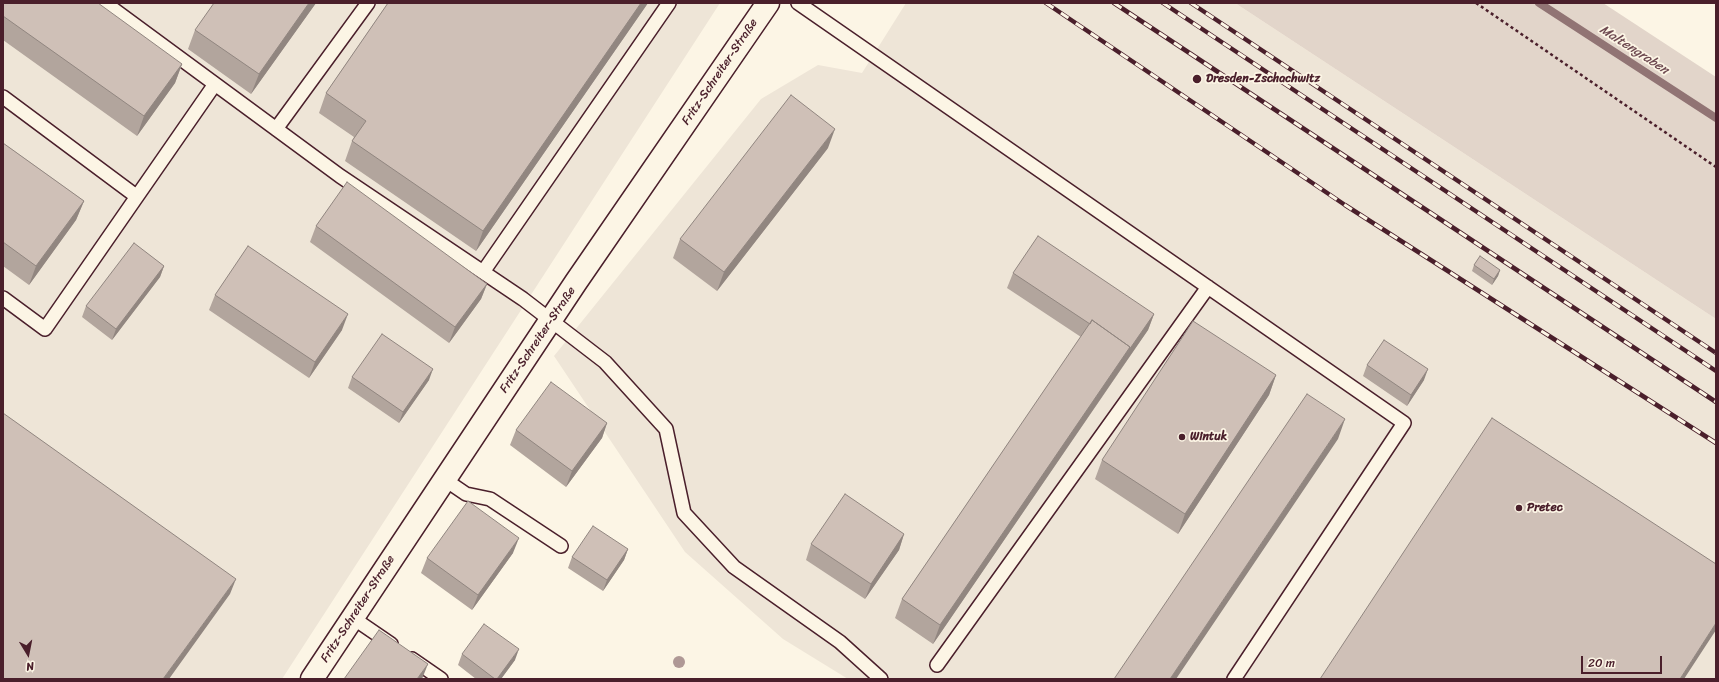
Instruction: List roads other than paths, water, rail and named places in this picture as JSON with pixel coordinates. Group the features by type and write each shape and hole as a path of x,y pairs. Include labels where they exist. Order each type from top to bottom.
{"street":[{"name":"Fritz-Schreiter-Straße","path":"312,679 550,321 768,3"}],"lane":[{"path":"105,3 340,176 523,299 605,362 666,429 684,513 734,567 840,642 881,679"},
{"path":"276,129 368,3"},
{"path":"483,272 669,3"},
{"path":"798,3 1404,423 1234,679"},
{"path":"3,298 44,329 215,84"},
{"path":"3,97 136,196"},
{"path":"937,665 1208,287"},
{"path":"444,479 466,494 490,499 561,546"},
{"path":"353,618 441,679"}],"waterway":[{"name":"Maltengraben","path":"1539,3 1716,118"}],"railway":[{"path":"1046,3 1345,205 1716,443"},
{"path":"1114,3 1716,402"},
{"path":"1163,3 1716,371"},
{"path":"1191,3 1716,353"}],"place":[{"name":"Dresden-Zschachwitz","path":"1197,79"},
{"name":"Wintuk","path":"1182,437"},
{"name":"Pretec","path":"1519,508"}]}
